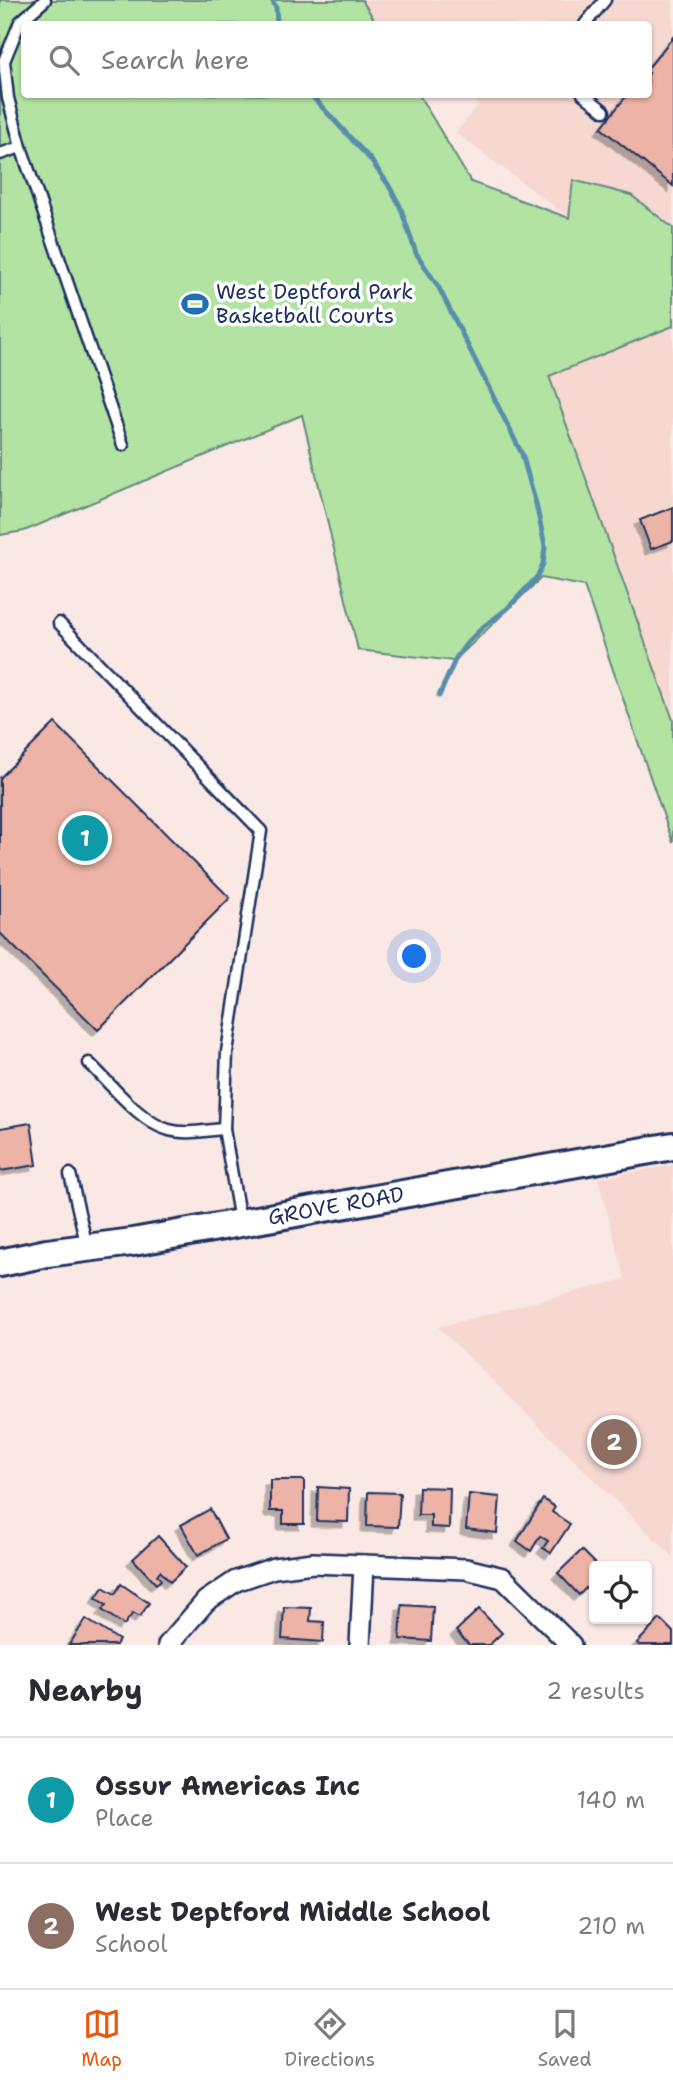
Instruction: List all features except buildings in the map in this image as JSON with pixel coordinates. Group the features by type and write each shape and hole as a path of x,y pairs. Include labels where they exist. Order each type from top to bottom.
{"main road":[{"name":"GROVE ROAD","path":"0,1264 673,1146"}],"street":[{"path":"168,1645 206,1601 236,1581 274,1568 313,1563 467,1569 503,1578 571,1645"},
{"path":"360,1645 364,1565"}],"lane":[{"path":"21,21 45,0"},
{"path":"588,21 605,0"},
{"path":"21,21 4,61 8,98 20,147 123,445"},
{"path":"588,98 604,111"},
{"path":"0,154 20,147"},
{"path":"59,623 261,831 227,1052 224,1129 240,1222"},
{"path":"89,1063 149,1121 169,1130 191,1132 224,1129"},
{"path":"70,1174 87,1247"}],"shaded area":[{"path":"362,0 673,0 673,228 631,195 573,181 570,218 456,133 478,105 469,98 652,98 652,21 375,21"},
{"path":"673,326 673,720 549,376"},
{"path":"673,1165 673,1557 438,1327 625,1279 598,1178"}],"green space":[{"path":"0,0 362,0 375,21 21,21 21,98 421,98 471,182 569,218 573,180 631,195 673,228 673,326 549,376 673,720 673,843 584,586 541,578 454,661 358,650 302,415 24,531 0,535"}],"waterway":[{"path":"272,0 276,8 277,21"},
{"path":"314,98 370,159 400,206 416,253 439,288 522,454 545,546 543,564 537,577 507,609 467,643 456,658 439,696"}],"place":[{"name":"West Deptford Park Basketball Courts","path":"195,304"},
{"name":"Ossur Americas Inc","path":"85,838"},
{"name":"West Deptford Middle School","path":"614,1442"}]}
